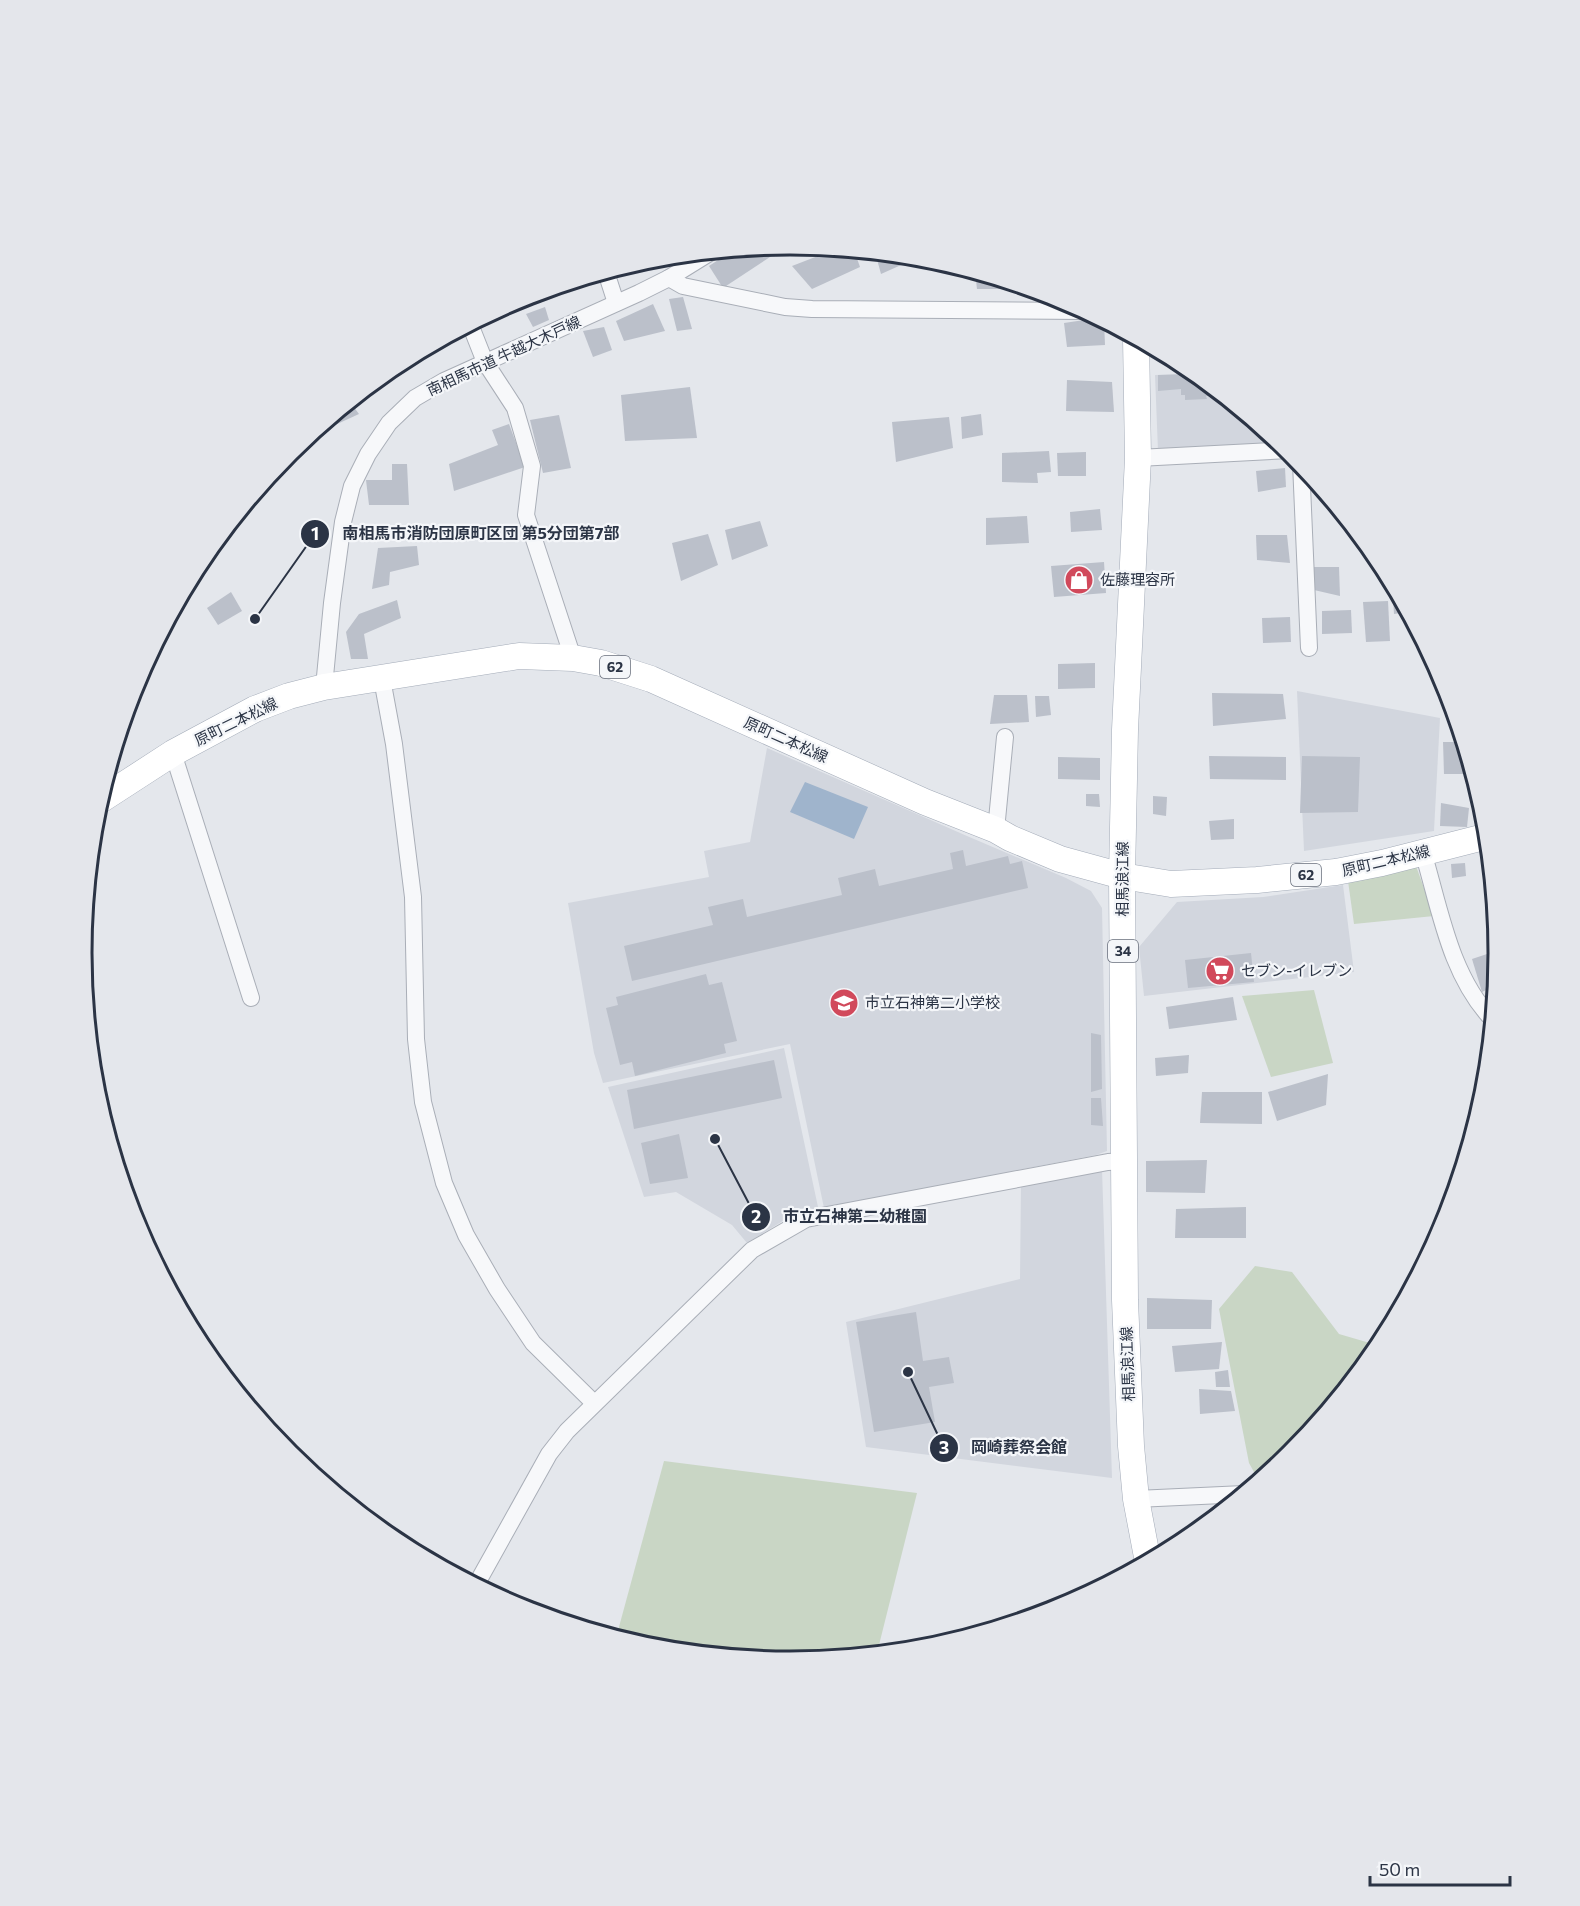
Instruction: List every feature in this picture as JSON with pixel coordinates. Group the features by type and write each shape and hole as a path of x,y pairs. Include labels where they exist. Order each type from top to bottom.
{"main road":[{"name":"相馬浪江線","path":"1136,346 1137,458 1125,730 1122,876 1126,1161 1125,1300 1131,1446 1136,1498 1146,1553"},
{"name":"原町二本松線","path":"110,794 173,753 255,710 289,696 324,687 519,656 573,658 601,663 651,679 925,802 996,830 1060,859 1122,876 1171,884 1257,880 1336,872 1479,838"}],"street":[{"name":"南相馬市道 牛越大木戸線","path":"324,687 343,522 352,486 364,462 389,423 409,404 444,381 669,278 698,260"},
{"path":"608,278 616,303"},
{"path":"669,278 690,288 785,307 1066,312"},
{"path":"473,331 485,362 515,408 532,466 526,515 573,658"},
{"path":"1137,458 1275,451"},
{"path":"1302,478 1309,648"},
{"path":"381,679 394,744 413,897 416,1039 422,1091 444,1183 466,1235 497,1289 533,1343 594,1403"},
{"path":"996,830 1005,737"},
{"path":"173,753 251,998"},
{"path":"1423,852 1437,910 1458,964 1486,1010"},
{"path":"480,1578 549,1454 594,1403 752,1250 806,1219 1108,1162 1126,1161"},
{"path":"1136,1498 1231,1494"}],"shaded area":[{"path":"1181,374 1215,399 1269,445 1158,451 1155,375"},
{"path":"1297,691 1440,718 1434,831 1304,851"},
{"name":"市立石神第二小学校","path":"767,748 1091,891 1102,908 1107,1151 824,1208 790,1044 603,1083 594,1053 568,903 709,877 704,851 750,842"},
{"path":"1343,885 1354,972 1144,996 1139,947 1177,902 1263,897"},
{"path":"784,1048 818,1207 786,1219 747,1243 732,1225 676,1192 644,1197 608,1087"},
{"path":"1102,1169 1112,1478 866,1447 846,1322 1020,1279 1021,1185"}],"green space":[{"path":"1416,866 1434,916 1354,924 1348,881"},
{"path":"1314,990 1333,1063 1271,1077 1242,996"},
{"path":"1255,1266 1292,1272 1339,1334 1370,1343 1315,1414 1255,1474 1249,1463 1219,1309"},
{"path":"664,1461 917,1493 879,1646 790,1652 744,1650 699,1646 618,1630"}],"water":[{"path":"805,782 868,807 854,839 790,812"}],"building":[{"path":"772,255 723,288 709,266 721,258"},
{"path":"819,256 857,258 860,267 812,289 792,266"},
{"path":"877,260 903,264 881,274"},
{"path":"976,280 1005,289 977,289"},
{"path":"683,297 692,329 677,331 669,299"},
{"path":"653,304 665,331 624,341 616,321"},
{"path":"545,307 549,320 533,327 526,314"},
{"path":"1084,320 1104,330 1105,345 1067,347 1064,323"},
{"path":"604,327 612,350 593,357 583,331"},
{"path":"1181,374 1211,396 1206,396 1207,399 1185,400 1185,395 1181,395 1181,389 1158,391 1158,375"},
{"path":"1067,380 1112,382 1114,412 1066,411"},
{"path":"690,387 697,438 625,441 621,395"},
{"path":"354,408 359,414 330,427"},
{"path":"981,414 983,435 962,439 961,417"},
{"path":"559,415 571,468 543,473 530,420"},
{"path":"949,417 953,448 896,462 892,422"},
{"path":"509,424 525,467 454,491 449,464 498,445 492,430"},
{"path":"1049,451 1051,472 1037,473 1038,483 1002,482 1002,453"},
{"path":"1086,452 1086,476 1058,476 1057,453"},
{"path":"392,464 407,464 409,505 369,505 366,480 392,480"},
{"path":"1285,468 1286,487 1258,492 1256,471"},
{"path":"1100,509 1102,530 1071,532 1070,512"},
{"path":"1027,516 1029,543 986,545 986,518"},
{"path":"760,521 768,546 732,560 725,530"},
{"path":"708,534 718,565 681,581 672,543"},
{"path":"1256,535 1287,535 1290,563 1257,560"},
{"path":"417,546 419,565 390,572 389,585 372,589 378,548"},
{"name":"佐藤理容所","path":"1104,562 1106,593 1054,597 1051,566"},
{"path":"1313,567 1339,567 1340,596 1314,590"},
{"path":"231,592 242,611 218,625 207,608"},
{"path":"397,600 401,618 364,634 368,659 351,659 346,632 359,614"},
{"path":"1388,601 1390,641 1366,642 1363,602"},
{"path":"1393,601 1400,613 1394,614"},
{"path":"1351,610 1352,633 1322,634 1322,611"},
{"path":"1290,617 1291,642 1263,643 1262,618"},
{"path":"1095,663 1095,688 1058,689 1058,664"},
{"path":"1212,693 1283,694 1286,719 1213,726"},
{"path":"994,695 1027,695 1029,722 990,724"},
{"path":"1035,696 1049,696 1051,715 1036,717"},
{"path":"1443,742 1455,742 1465,774 1444,774"},
{"path":"1209,756 1286,757 1286,780 1210,779"},
{"path":"1302,756 1360,757 1358,812 1300,813"},
{"path":"1058,757 1100,758 1100,780 1058,779"},
{"path":"1086,794 1099,794 1100,807 1086,806"},
{"path":"1153,796 1167,797 1166,816 1153,814"},
{"path":"1441,803 1469,808 1467,827 1440,826"},
{"path":"1234,819 1234,839 1211,840 1209,821"},
{"path":"963,850 966,866 1008,856 1010,864 1022,861 1028,888 632,981 624,946 713,925 708,907 743,899 747,917 842,895 838,878 875,869 879,886 953,869 950,853"},
{"path":"1465,863 1466,876 1452,878 1451,864"},
{"name":"セブン-イレブン","path":"1251,953 1254,982 1188,988 1185,960"},
{"path":"1488,954 1487,989 1482,992 1472,959"},
{"path":"706,974 709,985 722,982 737,1041 724,1044 726,1053 635,1076 632,1062 620,1065 606,1008 618,1005 616,997"},
{"path":"1233,997 1237,1020 1169,1029 1166,1007"},
{"path":"1091,1033 1101,1035 1102,1089 1091,1092"},
{"path":"1189,1055 1188,1073 1156,1076 1155,1058"},
{"path":"774,1060 782,1098 634,1129 627,1090"},
{"path":"1328,1074 1326,1105 1277,1121 1268,1092"},
{"path":"1202,1092 1262,1092 1262,1124 1200,1123"},
{"path":"1091,1098 1101,1098 1103,1126 1091,1125"},
{"path":"679,1134 688,1178 650,1184 641,1143"},
{"path":"1207,1160 1205,1193 1146,1192 1146,1161"},
{"path":"1246,1207 1246,1238 1175,1238 1176,1209"},
{"path":"1147,1298 1212,1300 1211,1329 1147,1329"},
{"path":"916,1312 923,1361 949,1357 954,1383 929,1387 935,1422 874,1432 856,1322"},
{"path":"1222,1342 1219,1369 1175,1372 1172,1346"},
{"path":"1228,1370 1230,1387 1216,1387 1215,1372"},
{"path":"1199,1389 1231,1391 1235,1411 1200,1414"}],"place":[{"name":"佐藤理容所","path":"1079,580"},
{"name":"南相馬市消防団原町区団 第5分団第7部","path":"255,619"},
{"name":"セブン-イレブン","path":"1220,971"},
{"name":"市立石神第二小学校","path":"844,1003"},
{"name":"市立石神第二幼稚園","path":"715,1139"},
{"name":"岡崎葬祭会館","path":"908,1372"}]}
